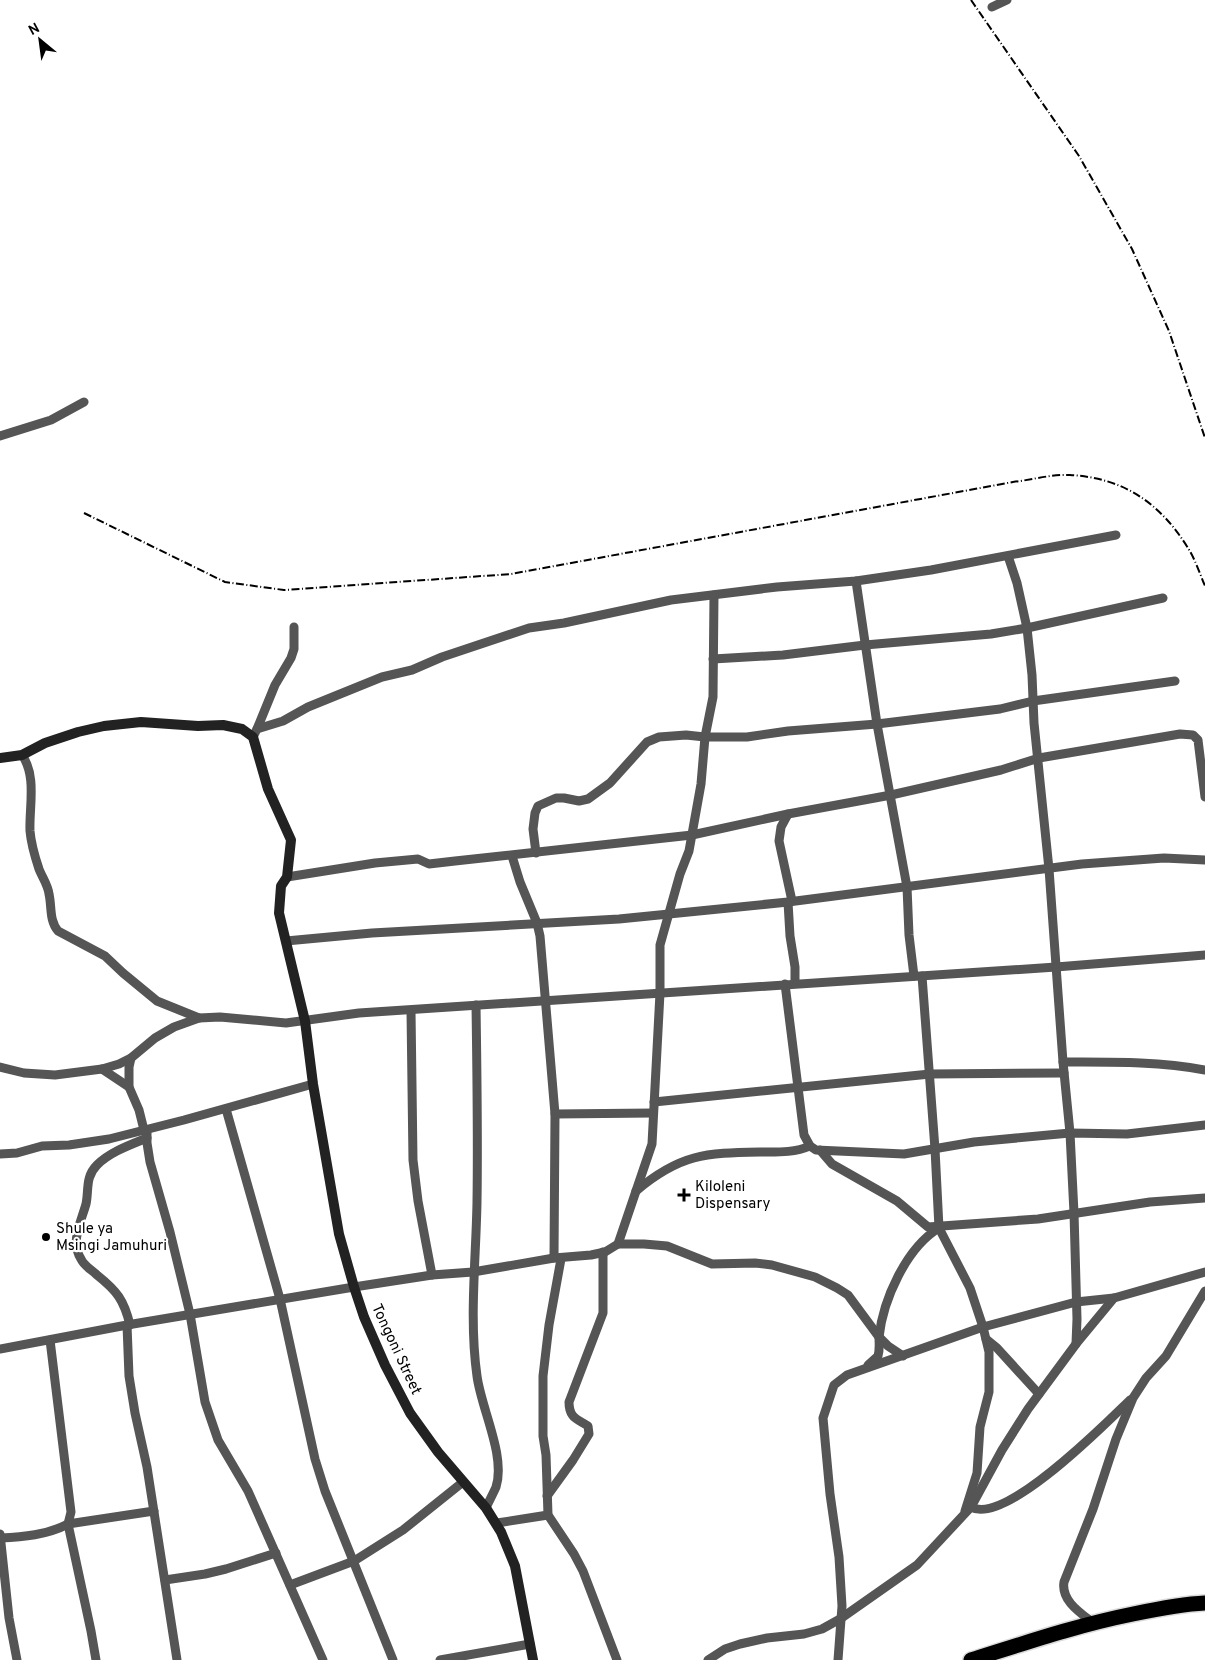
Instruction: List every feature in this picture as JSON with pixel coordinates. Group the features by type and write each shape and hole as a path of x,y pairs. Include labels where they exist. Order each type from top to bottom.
{"highway":[{"path":"971,1660 1092,1622 1155,1609 1205,1603"}],"street":[{"path":"992,8 1006,0"},
{"path":"0,436 51,420 84,402"},
{"path":"0,758 22,755 45,743 78,732 104,726 141,722 198,726 223,725 255,733 283,721 308,707 382,677 412,670 442,657 513,632 671,600 777,587 856,581 1116,536"},
{"path":"1008,556 1017,583 1027,628 1049,869 1070,1133 1078,1319 1076,1344"},
{"path":"856,581 877,724 907,887 909,935 918,976 930,1074 938,1227 970,1288 983,1327 988,1352 989,1392 980,1427 977,1473 964,1514"},
{"path":"618,1244 634,1193 650,1152 660,993 660,945 680,874 689,851 701,784 705,737 713,697 714,595"},
{"path":"713,658 783,655 991,634 1164,598"},
{"path":"255,733 275,685 294,649 294,627"},
{"path":"536,853 533,829 538,806 556,798 579,801 588,799 605,788 647,742 652,739 686,735 747,737 788,731 877,724 1000,709 1033,701 1175,681"},
{"name":"Tongoni Street","path":"255,733 268,789 291,840 287,877 281,886 279,899 280,913 305,1021 339,1234 354,1287 364,1317 385,1365 410,1413 425,1435 486,1508 497,1524 515,1566 533,1660"},
{"path":"287,877 375,863 418,859 430,864 692,835 788,814 891,796 1001,770 1039,758 1167,735 1193,735 1198,740 1205,796"},
{"path":"22,755 25,760 30,785 30,832 39,868 50,895 52,922 55,928 105,956 157,1001 199,1018"},
{"path":"788,814 780,828 779,841 790,902 790,936 795,967 795,983"},
{"path":"512,856 540,936 555,1114 557,1258 543,1376 543,1436 546,1456 548,1515 583,1571 617,1660"},
{"path":"286,941 372,933 582,922 668,914 790,902 1124,860 1164,858 1205,860"},
{"path":"0,1067 24,1073 55,1075 102,1069 119,1064 130,1058 155,1038 174,1027 199,1018 286,1023 350,1014 1056,967 1205,955"},
{"path":"785,984 804,1135 810,1146"},
{"path":"476,1006 477,1195 473,1272 476,1377 493,1435 497,1465 496,1487 486,1508"},
{"path":"411,1010 413,1160 418,1201 432,1275"},
{"path":"130,1058 129,1087 146,1133 150,1162 170,1232 190,1314 205,1402 218,1440 248,1491 323,1660"},
{"path":"1063,1062 1126,1062 1184,1066 1205,1070"},
{"path":"102,1069 129,1087"},
{"path":"654,1102 930,1074 1064,1073"},
{"path":"0,1154 16,1153 42,1146 69,1145 146,1133 314,1084"},
{"path":"226,1109 280,1299 315,1459 325,1491 393,1660"},
{"path":"555,1114 653,1113"},
{"path":"634,1193 662,1171 686,1160 716,1153 793,1151 810,1146 820,1150 890,1154 920,1152 974,1142 1070,1133 1127,1134 1205,1125"},
{"path":"146,1133 110,1155 97,1165 89,1175 86,1202 75,1243 82,1262 112,1287 121,1298 129,1325 130,1376 135,1413 147,1467 178,1660"},
{"path":"820,1150 835,1166 897,1201 925,1226 931,1227 1015,1221 1150,1202 1205,1198"},
{"path":"860,1371 878,1356 879,1337 891,1291 900,1272 925,1239 938,1227"},
{"path":"0,1349 280,1299 432,1275 473,1272 603,1252 618,1244 644,1244 667,1246 712,1264 755,1263 789,1269 815,1277 848,1295 879,1337 903,1356"},
{"path":"546,1496 573,1460 589,1434 588,1426 570,1413 569,1402 603,1313 603,1252"},
{"path":"838,1660 842,1606 839,1557 830,1494 823,1418 834,1385 847,1375 983,1327 1076,1302 1114,1298 1205,1272"},
{"path":"1092,1622 1070,1602 1065,1594 1064,1582 1093,1509 1116,1439 1133,1398 1146,1378 1166,1356 1205,1291"},
{"path":"708,1660 725,1649 740,1644 767,1638 804,1634 822,1629 840,1619 917,1565 971,1506 1002,1450 1039,1394 1076,1344 1114,1298"},
{"path":"986,1339 997,1348 1039,1394"},
{"path":"50,1340 69,1496 70,1512 68,1524 96,1660"},
{"path":"971,1506 980,1509 1006,1502 1030,1487 1064,1463 1133,1398"},
{"path":"290,1585 354,1561 404,1530 463,1482"},
{"path":"17,1660 0,1536 24,1537 60,1528 68,1524 154,1511"},
{"path":"497,1524 548,1515"},
{"path":"164,1580 219,1571 276,1553"},
{"path":"440,1660 530,1644"}],"railway":[{"path":"971,0 1079,156 1132,249 1169,331 1205,438"},
{"path":"84,513 225,582 284,590 511,574 1013,482 1049,476 1070,475 1107,481 1139,496 1153,506 1177,532 1188,548 1205,586"}],"place":[{"name":"Kiloleni Dispensary","path":"684,1195"},
{"name":"Shule ya Msingi Jamuhuri","path":"46,1237"}]}
